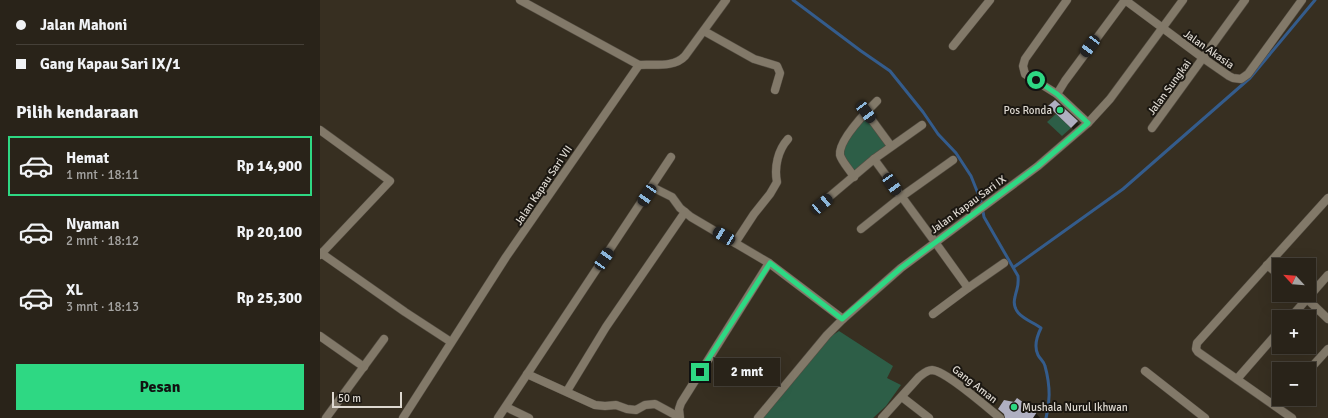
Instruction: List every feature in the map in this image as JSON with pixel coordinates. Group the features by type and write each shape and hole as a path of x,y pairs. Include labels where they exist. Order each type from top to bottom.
{"street":[{"path":"520,0 639,65 670,64 680,61 686,56 726,0"},
{"path":"953,46 990,0"},
{"path":"1067,0 1028,55 1023,66 1026,74 1057,94 1088,123"},
{"path":"1057,94 1064,81 1125,0"},
{"name":"Jalan Akasia","path":"1125,0 1203,58 1233,78 1241,79 1302,0"},
{"name":"Jalan Kapau Sari IX","path":"758,418 842,319 901,268 1038,166 1088,123 1110,99 1183,0"},
{"name":"Jalan Sungkai","path":"1152,128 1245,0"},
{"path":"704,31 754,59 777,66 780,73 775,90"},
{"name":"Jalan Kapau Sari VII","path":"402,418 506,257 639,65"},
{"path":"854,177 840,156 841,146 866,112 877,101"},
{"path":"866,112 891,146"},
{"path":"822,204 874,159 922,125"},
{"path":"320,130 390,181 321,254 451,342"},
{"path":"735,243 777,182 775,175 778,156 782,146 788,138"},
{"path":"498,418 671,157"},
{"path":"874,159 968,288"},
{"path":"861,228 953,160"},
{"path":"652,187 672,197 685,212 770,263 842,319"},
{"path":"1272,403 1198,352 1196,346 1328,198"},
{"path":"567,391 606,327 685,212"},
{"path":"680,418 678,409 681,403 770,263"},
{"path":"933,314 1004,263"},
{"path":"1267,265 1272,269"},
{"path":"1316,286 1328,275"},
{"path":"1310,302 1328,319"},
{"path":"320,336 364,367"},
{"path":"326,418 384,339"},
{"path":"1237,379 1272,339"},
{"path":"1316,362 1328,349"},
{"path":"1145,370 1205,418"},
{"name":"Gang Aman","path":"902,397 926,372 935,371 945,375 1000,418"},
{"path":"527,374 595,405 616,405 626,409 636,410 645,405 655,404 680,418"},
{"path":"882,418 902,397 929,418"},
{"path":"1276,406 1292,418"},
{"path":"506,407 529,418"}],"green space":[{"path":"1056,114 1071,128 1062,136 1047,122"},
{"path":"866,118 887,144 855,174 842,152 842,146"},
{"path":"839,331 893,366 887,378 901,385 886,406 873,418 761,418 830,337"}],"building":[{"name":"Pos Ronda","path":"1055,100 1078,121 1071,128 1048,106"},
{"name":"Mushala Nurul Ikhwan","path":"1017,398 1037,412 1033,418 1005,418 1004,414 998,409 1004,400 1014,402"}],"waterway":[{"path":"793,0 890,71 923,112 938,134 956,153 971,176 981,201 984,217 1018,276 1018,285 1014,303 1015,308 1018,313 1041,328 1037,338 1036,349 1038,355 1043,361 1048,379 1049,398 1046,418"},
{"path":"1014,267 1123,189 1250,78 1315,0"}],"place":[{"name":"Pos Ronda","path":"1060,110"},
{"name":"Mushala Nurul Ikhwan","path":"1014,407"}],"route":[{"path":"700,372 770,263 842,319 901,268 1038,166 1088,123 1057,94 1036,80"}]}
